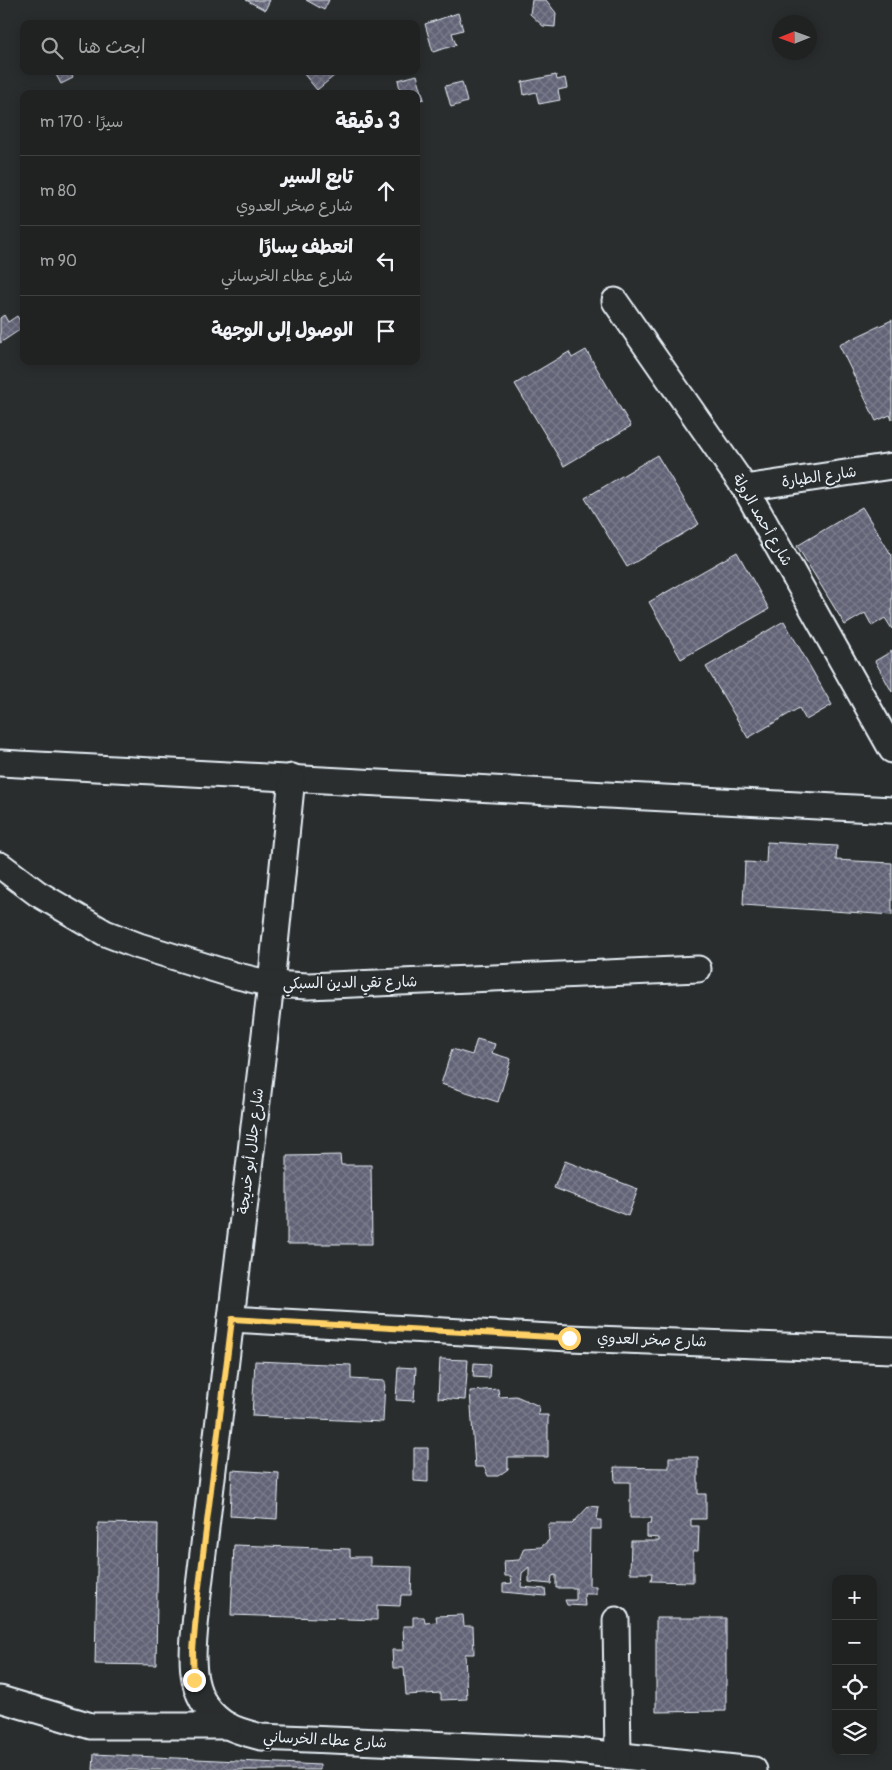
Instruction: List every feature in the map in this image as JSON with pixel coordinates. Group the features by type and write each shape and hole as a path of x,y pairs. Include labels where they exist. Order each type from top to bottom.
{"street":[{"name":"شارع أحمد الرولة","path":"615,301 745,488 892,750"},
{"name":"شارع الطيارة","path":"745,488 892,466"},
{"path":"0,763 892,810"},
{"name":"شارع جلال أبو خديجة","path":"232,1319 271,984 292,777"},
{"name":"شارع تقي الدين السبكي","path":"0,865 36,893 105,933 139,946 271,984 308,986 698,969"},
{"name":"شارع صخر العدوي","path":"232,1319 569,1338 892,1350"},
{"name":"شارع عطاء الخرساني","path":"232,1319 193,1651 194,1680 200,1700 212,1714 229,1726 261,1737 566,1750 754,1770"},
{"path":"616,1620 618,1756"},
{"path":"0,1699 90,1726 229,1726"},
{"path":"566,1750 594,1770"}],"building":[{"path":"246,0 270,0 265,10"},
{"path":"306,0 329,0 324,10"},
{"path":"532,0 546,0 556,13 555,27 543,26 530,14"},
{"path":"458,13 463,30 452,33 456,45 433,52 425,24"},
{"path":"56,75 72,75 73,78 61,84"},
{"path":"305,75 335,75 317,90"},
{"path":"417,75 424,99 420,100 420,90 400,90 398,80"},
{"path":"556,75 557,80 565,78 567,88 558,90 560,100 539,104 536,92 524,95 522,82"},
{"path":"462,82 467,102 451,107 445,86"},
{"path":"4,315 8,322 17,316 20,321 20,330 0,343 0,318"},
{"path":"892,320 892,420 890,415 876,421 839,345"},
{"path":"586,350 631,426 564,466 515,384 569,352 572,358"},
{"path":"657,455 699,524 627,567 585,498"},
{"path":"862,507 892,556 892,629 885,618 872,626 865,613 845,625 797,546"},
{"path":"737,552 769,609 681,659 649,602"},
{"path":"784,621 832,705 806,720 799,708 748,738 706,667"},
{"path":"892,651 892,692 875,661"},
{"path":"767,842 837,846 836,860 892,863 892,915 743,905 745,862 766,863"},
{"path":"477,1039 495,1044 492,1053 511,1059 498,1102 441,1084 452,1049 472,1055"},
{"path":"340,1155 341,1165 371,1165 372,1244 287,1244 287,1156"},
{"path":"565,1161 638,1189 628,1216 554,1188"},
{"path":"440,1359 468,1360 465,1400 438,1398"},
{"path":"255,1361 351,1365 351,1379 385,1381 383,1422 252,1416"},
{"path":"474,1363 490,1364 489,1378 473,1377"},
{"path":"398,1367 416,1368 414,1401 396,1400"},
{"path":"498,1389 499,1397 516,1396 539,1406 538,1415 548,1415 548,1457 508,1457 508,1469 498,1476 488,1476 484,1467 475,1467 470,1391"},
{"path":"414,1448 428,1448 428,1482 414,1481"},
{"path":"669,1457 698,1457 698,1494 706,1494 706,1519 691,1519 691,1526 699,1526 698,1551 693,1551 693,1582 651,1581 652,1573 630,1573 631,1541 659,1541 659,1538 647,1537 647,1524 651,1524 652,1518 630,1518 630,1482 615,1482 614,1467 669,1468"},
{"path":"232,1470 279,1473 277,1519 230,1516"},
{"path":"589,1506 599,1507 597,1520 601,1520 601,1529 590,1529 589,1586 596,1586 596,1594 584,1594 585,1606 567,1605 565,1600 576,1600 576,1588 556,1588 556,1575 552,1576 551,1584 529,1582 529,1567 522,1573 521,1587 545,1589 546,1596 503,1592 503,1584 512,1583 511,1576 505,1576 504,1561 519,1560 524,1548 541,1547 549,1540 548,1524 572,1524"},
{"path":"98,1523 158,1524 156,1665 95,1664"},
{"path":"234,1545 350,1549 350,1557 370,1557 370,1566 412,1567 411,1595 401,1595 400,1606 377,1605 377,1620 231,1615"},
{"path":"463,1615 464,1626 473,1626 474,1654 465,1654 467,1699 441,1700 441,1693 406,1695 404,1668 393,1668 392,1650 404,1650 403,1626 413,1626 413,1617 424,1617 425,1623 437,1622 436,1616"},
{"path":"656,1618 726,1618 726,1711 656,1712"},
{"path":"94,1754 320,1765 320,1770 93,1770"}],"route":[{"path":"194,1680 193,1651 197,1603 232,1319 569,1338"}]}
